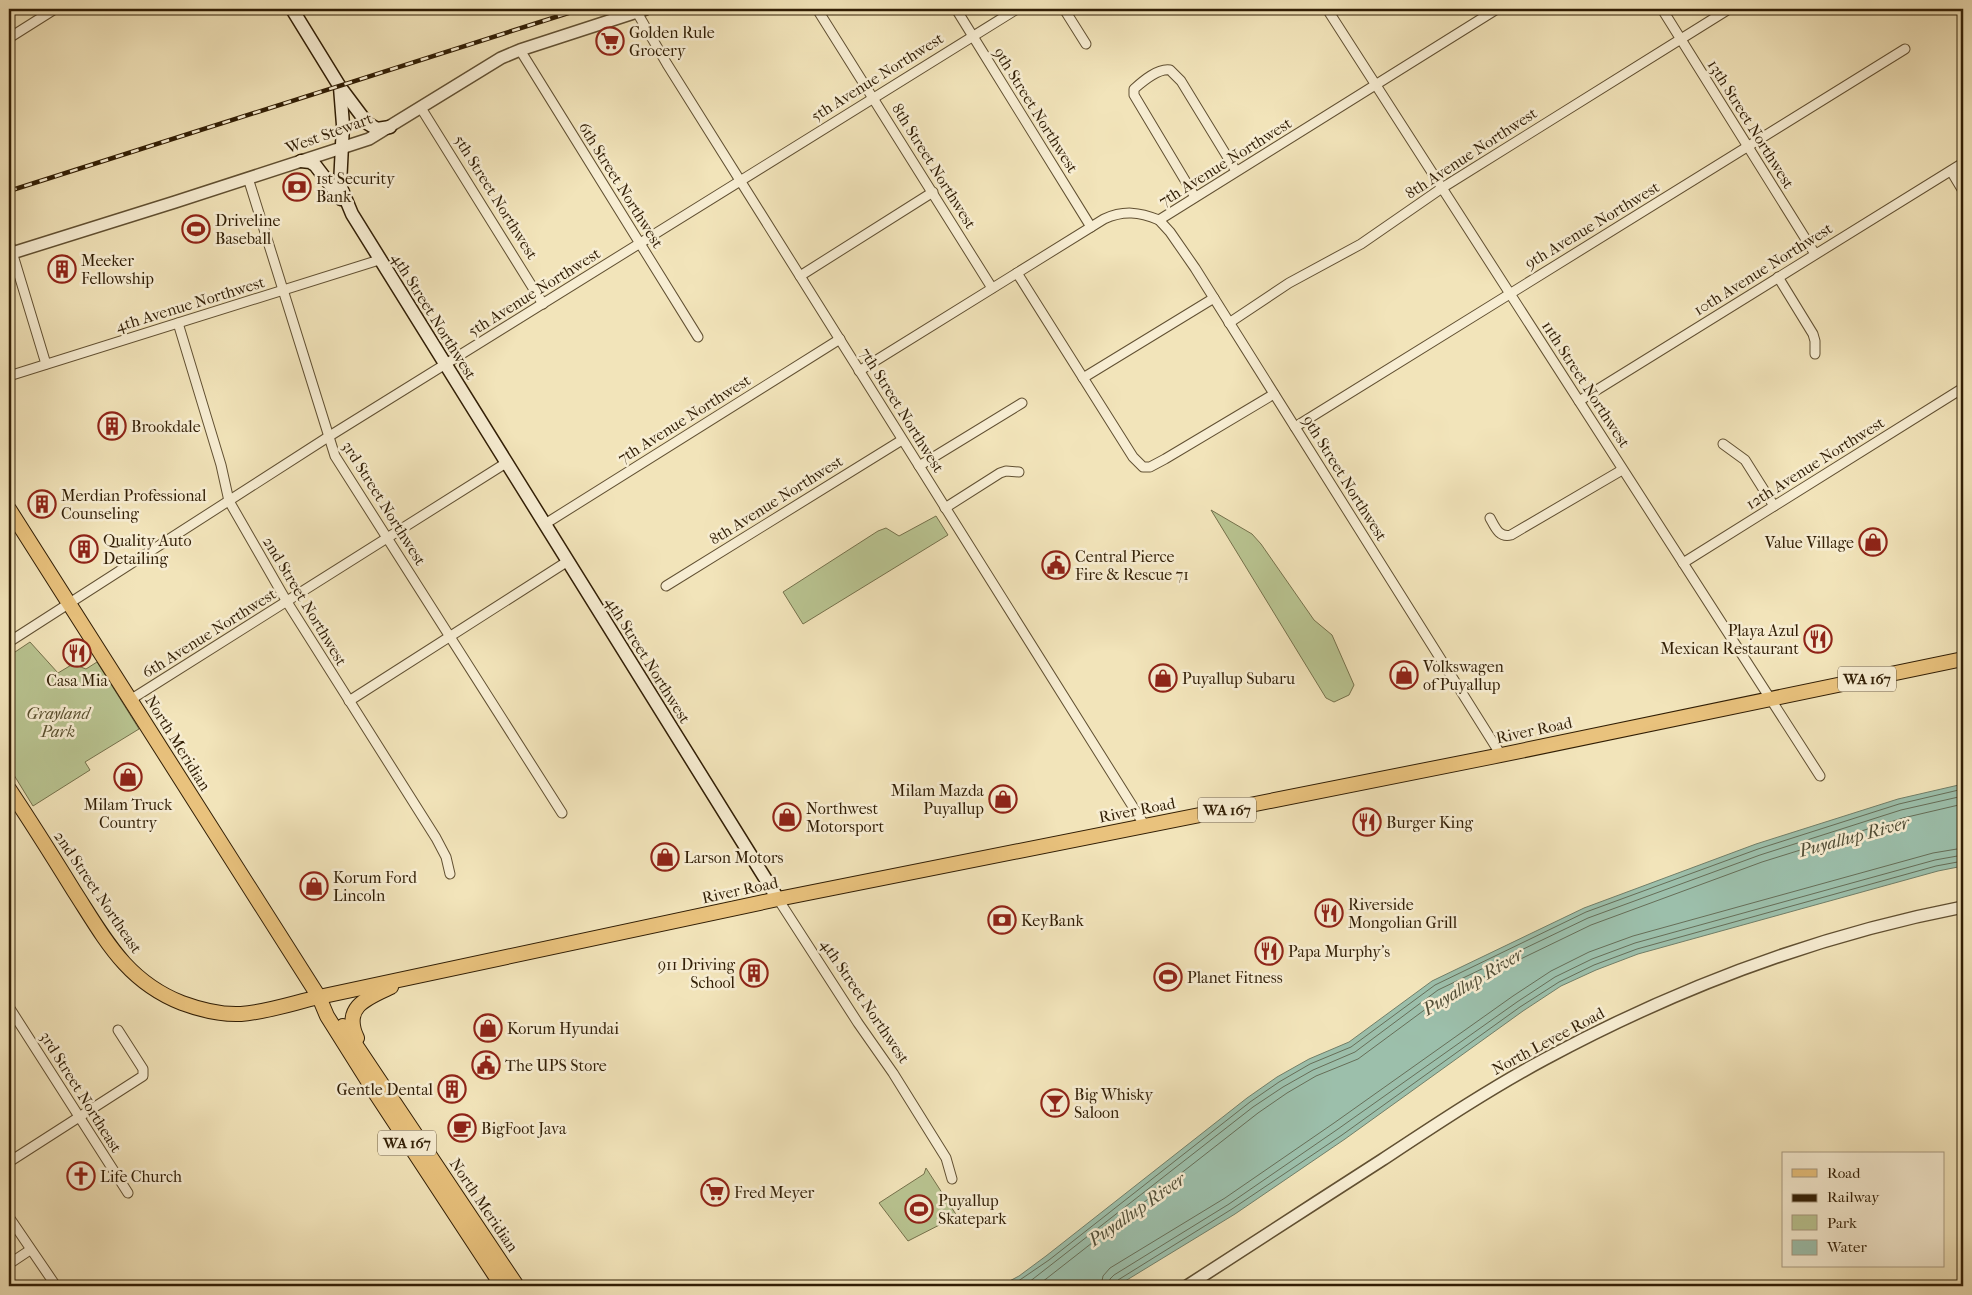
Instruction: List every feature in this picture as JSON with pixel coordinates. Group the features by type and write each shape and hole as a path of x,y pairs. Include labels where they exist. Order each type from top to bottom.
{"main road":[{"path":"292,9 340,87 369,125 377,128 390,127"},
{"path":"340,87 343,125 341,148"},
{"name":"4th Street Northwest","path":"341,148 340,185 352,214 778,899"},
{"path":"301,161 310,162 320,170 352,214"},
{"name":"North Meridian","path":"9,509 319,997 367,1059 517,1286"},
{"name":"River Road","path":"319,997 778,899 1963,659"},
{"name":"2nd Street Northeast","path":"9,789 108,943 123,964 142,981 163,995 206,1011 240,1014 271,1009 319,997"},
{"path":"271,1009 298,996 305,989 305,980 297,963"},
{"name":"WA 167","path":"367,1059 352,1023 353,1013 362,1002 417,976"},
{"name":"North Meridian","path":"319,997 327,1016 376,1094 502,1286"}],"street":[{"path":"9,36 55,9"},
{"name":"8th Street Northwest","path":"817,9 992,288"},
{"name":"9th Street Northwest","path":"956,9 1091,227"},
{"name":"5th Avenue Northwest","path":"9,642 328,437 1017,9"},
{"path":"1064,9 1086,44"},
{"name":"11th Street Northwest","path":"1327,9 1820,776"},
{"name":"7th Avenue Northwest","path":"859,371 1110,216 1126,212 1136,212 1159,220 1497,9"},
{"name":"13th Street Northwest","path":"1662,9 1815,254"},
{"name":"8th Avenue Northwest","path":"1229,323 1288,282 1361,244 1442,188 1729,9"},
{"name":"West Stewart","path":"10,250 248,178 369,139 501,58 639,10"},
{"name":"7th Street Northwest","path":"639,10 667,64 1145,826"},
{"name":"9th Avenue Northwest","path":"1295,428 1905,49"},
{"name":"6th Street Northwest","path":"520,50 698,337"},
{"path":"1195,197 1134,95 1134,89 1139,84 1160,71 1170,70 1175,73 1236,171"},
{"name":"5th Street Northwest","path":"421,108 543,304"},
{"name":"10th Avenue Northwest","path":"1579,401 1963,163"},
{"path":"1951,171 1963,191"},
{"name":"3rd Street Northwest","path":"248,178 328,437 339,464 562,813"},
{"path":"800,276 933,192"},
{"name":"9th Street Northwest","path":"1159,220 1180,246 1214,298 1501,754"},
{"path":"10,250 46,364"},
{"name":"4th Avenue Northwest","path":"9,376 283,292 380,260"},
{"path":"1017,273 1133,457 1143,467 1150,467 1165,460 1274,394"},
{"path":"1778,277 1813,334 1815,354"},
{"path":"1083,378 1214,298"},
{"name":"2nd Street Northwest","path":"178,324 221,464 229,501 287,602 442,849 448,862 450,874"},
{"name":"7th Avenue Northwest","path":"544,524 840,340"},
{"name":"12th Avenue Northwest","path":"1684,563 1963,388"},
{"path":"919,466 1022,403"},
{"name":"8th Avenue Northwest","path":"666,586 902,440"},
{"path":"1724,444 1745,460 1774,506"},
{"name":"6th Avenue Northwest","path":"130,700 506,462"},
{"path":"1490,518 1500,534 1505,536 1512,535 1622,470"},
{"path":"946,508 1000,473 1006,471 1019,472"},
{"path":"349,701 568,561"},
{"name":"4th Street Northwest","path":"778,899 903,1088 946,1158 952,1180"},
{"name":"North Levee Road","path":"1187,1286 1480,1096 1568,1047 1704,985 1790,953 1896,922 1963,907"},
{"name":"3rd Street Northeast","path":"9,1007 128,1193"},
{"path":"9,1162 80,1118 142,1076 143,1069 118,1030"},
{"path":"9,1217 56,1286"},
{"path":"9,1264 30,1250"}],"green space":[{"path":"1211,510 1252,534 1314,620 1332,635 1354,685 1349,695 1334,702 1326,698"},
{"path":"936,516 948,535 803,624 783,592 878,531 886,528 899,536"},
{"name":"Grayland Park","path":"30,642 58,673 73,664 86,669 97,662 139,729 85,762 90,770 33,806 9,767 9,656"},
{"name":"Puyallup Skatepark","path":"926,1168 957,1216 908,1241 879,1203 924,1174"}],"water":[{"name":"Puyallup River","path":"1963,784 1963,866 1938,871 1638,954 1596,970 1561,986 1523,1011 1345,1139 1235,1214 1117,1286 1000,1286 1019,1276 1046,1256 1247,1098 1277,1077 1309,1059 1349,1042 1432,981 1584,908 1756,844 1898,799"}],"railway":[{"path":"9,191 581,9"}],"place":[{"name":"Golden Rule Grocery","path":"610,41"},
{"name":"1st Security Bank","path":"297,187"},
{"name":"Driveline Baseball","path":"196,229"},
{"name":"Meeker Fellowship","path":"62,269"},
{"name":"Brookdale","path":"112,426"},
{"name":"Merdian Professional Counseling","path":"42,504"},
{"name":"Value Village","path":"1873,542"},
{"name":"Quality Auto Detailing","path":"84,549"},
{"name":"Central Pierce Fire & Rescue 71","path":"1056,565"},
{"name":"Playa Azul Mexican Restaurant","path":"1818,639"},
{"name":"Casa Mia","path":"77,653"},
{"name":"Volkswagen of Puyallup","path":"1404,675"},
{"name":"Puyallup Subaru","path":"1163,678"},
{"name":"Milam Truck Country","path":"128,777"},
{"name":"Milam Mazda Puyallup","path":"1003,799"},
{"name":"Northwest Motorsport","path":"787,817"},
{"name":"Burger King","path":"1367,822"},
{"name":"Larson Motors","path":"665,857"},
{"name":"Korum Ford Lincoln","path":"314,886"},
{"name":"Riverside Mongolian Grill","path":"1329,913"},
{"name":"KeyBank","path":"1002,920"},
{"name":"Papa Murphy's","path":"1269,951"},
{"name":"911 Driving School","path":"754,973"},
{"name":"Planet Fitness","path":"1168,977"},
{"name":"Korum Hyundai","path":"488,1028"},
{"name":"The UPS Store","path":"486,1065"},
{"name":"Gentle Dental","path":"452,1089"},
{"name":"Big Whisky Saloon","path":"1055,1103"},
{"name":"BigFoot Java","path":"462,1128"},
{"name":"Life Church","path":"81,1176"},
{"name":"Fred Meyer","path":"715,1192"},
{"name":"Puyallup Skatepark","path":"919,1209"}]}
